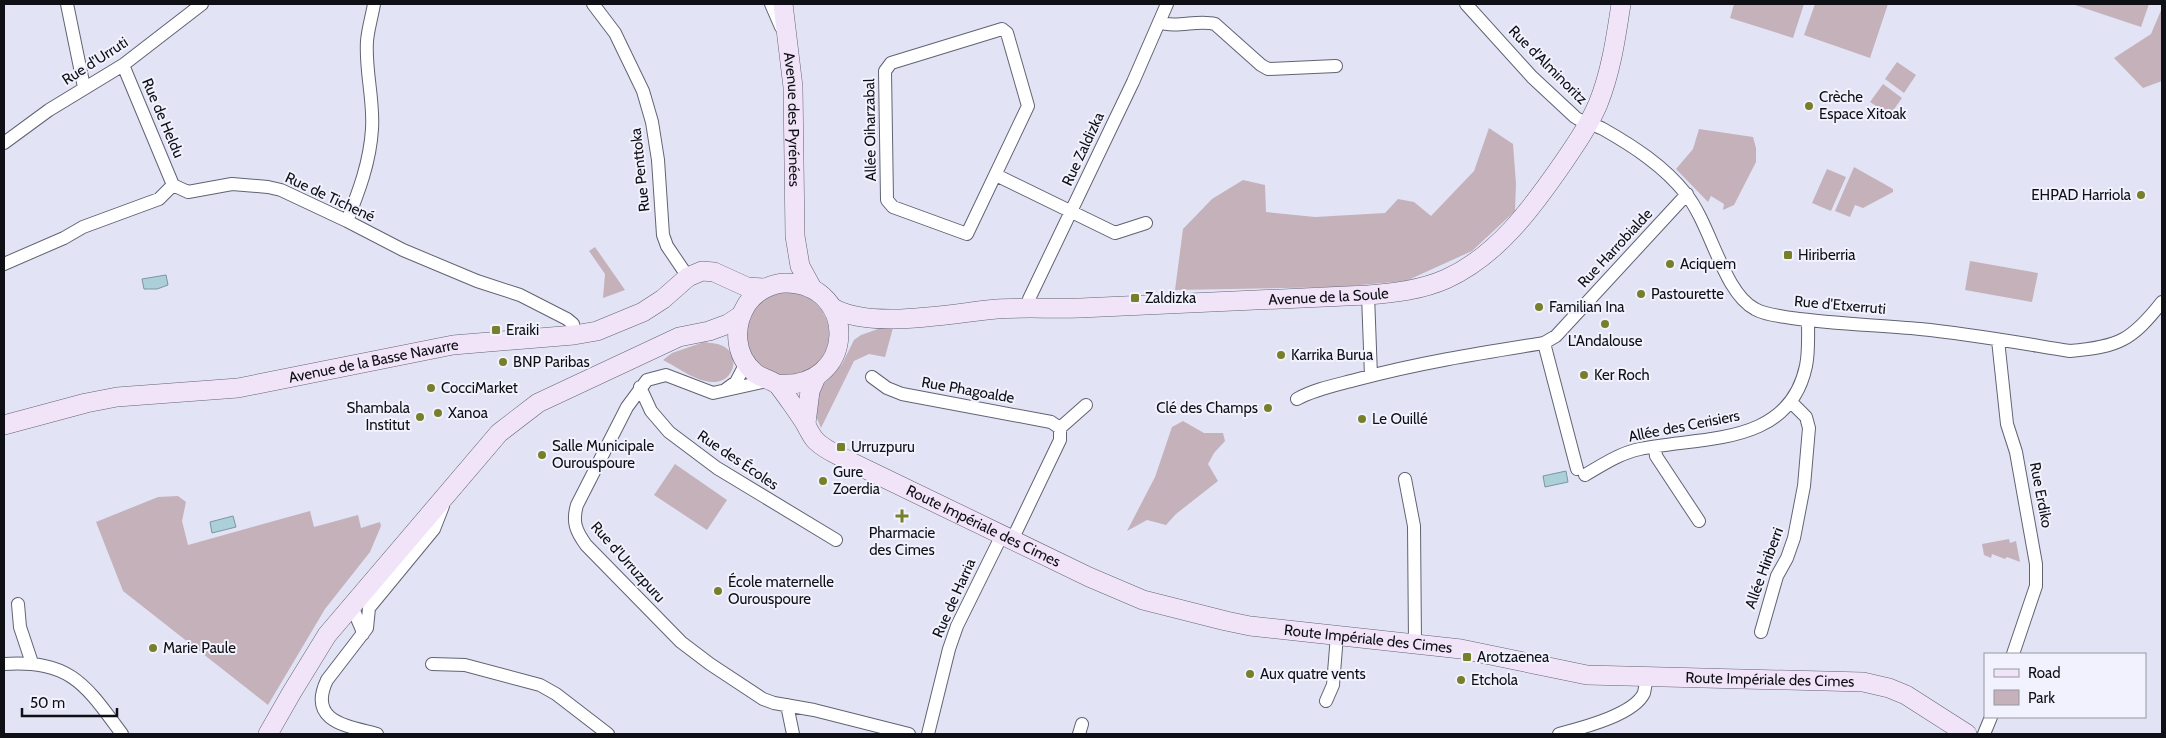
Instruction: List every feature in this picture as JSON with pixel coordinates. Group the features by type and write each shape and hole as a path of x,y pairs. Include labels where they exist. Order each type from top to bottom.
{"street":[{"path":"67,4 84,87"},
{"name":"Rue d'Urruti","path":"4,143 84,87 123,65 202,4"},
{"path":"347,221 368,164 371,143 372,94 368,70 367,41 374,4"},
{"path":"771,4 790,50"},
{"name":"Avenue des Pyrénées","path":"783,4 790,50 795,157 795,236 800,266 812,288"},
{"name":"Rue Zaldizka","path":"1029,308 1029,299 1167,4"},
{"name":"Rue d'Alminoritz","path":"1468,4 1532,76 1576,117 1589,123"},
{"name":"Avenue de la Soule","path":"833,308 842,314 871,320 1029,308 1076,308 1368,295 1400,292 1445,280 1472,265 1516,225 1558,170 1589,123 1609,72 1621,4"},
{"name":"Rue Penttoka","path":"596,5 615,33 643,90 652,122 658,160 663,235 667,246 688,277"},
{"path":"1159,22 1166,25 1208,22 1215,24 1268,69 1336,66"},
{"name":"Allée Oiharzabal","path":"1002,29 1007,33 1028,99 1028,106 996,175 967,234 893,207 887,200 885,71 891,63 1002,29"},
{"name":"Rue de Heldu","path":"123,65 175,186"},
{"name":"Rue d'Etxerruti","path":"1589,123 1597,125 1617,136 1674,179 1699,212 1730,283 1738,296 1755,310 1808,320 1955,333 2070,351 2088,350 2117,342 2130,336 2144,325 2162,302"},
{"path":"996,175 1115,233 1146,223"},
{"name":"Rue de Tichené","path":"175,186 188,192 232,184 280,190 347,221 403,250 477,281 520,295 562,316 573,324 574,335"},
{"path":"4,264 64,238 82,227 159,199 175,186"},
{"name":"Rue Harrobialde","path":"1297,399 1310,392 1460,356 1544,343 1556,336 1687,194"},
{"name":"Avenue des Pyrénées","path":"783,283 795,236"},
{"name":"Avenue de la Basse Navarre","path":"4,425 86,403 117,397 238,388 452,345 574,335 612,326 643,312 663,299 688,277 702,271 714,272 747,287 764,288"},
{"path":"268,734 313,656 353,604 499,433 538,403 679,336 709,331 728,324 741,314 751,299 764,288 783,283 798,284 812,288 824,297 833,308 838,324 839,341 835,355 827,367 816,377 804,383 790,385 772,382 755,373 746,363 738,346 737,330 741,314 737,294 728,278"},
{"path":"1368,295 1372,376"},
{"name":"Avenue de la Soule","path":"839,341 871,320"},
{"name":"Allée des Cerisiers","path":"1544,343 1581,472 1638,450 1710,441 1763,425 1791,402 1800,388 1807,364 1808,320"},
{"path":"709,331 738,346"},
{"name":"Rue Erdiko","path":"1998,340 2007,424 2016,452 2036,564 2036,586 2013,653"},
{"path":"724,391 736,382 746,363"},
{"path":"640,387 647,380 666,375 713,393 772,382"},
{"name":"Rue Phagoalde","path":"872,376 887,388 902,394 1051,422 1060,428"},
{"path":"806,424 810,391 816,377"},
{"name":"Route Impériale des Cimes","path":"772,382 806,424 816,442 829,451 1143,600 1250,626 1461,649 1587,675 1863,682 1889,688 1906,695 1967,734"},
{"name":"Rue des Écoles","path":"640,387 651,412 670,432 725,473 836,540"},
{"name":"Rue d'Urruzpuru","path":"640,387 576,505 574,523 577,533 586,545 649,610 699,657 762,699 909,734"},
{"name":"Allée Hiriberri","path":"1761,632 1777,576 1787,558 1794,538 1804,486 1808,428 1806,417 1791,402"},
{"path":"1007,537 1060,440 1060,428 1086,405"},
{"path":"1655,447 1656,456 1699,522"},
{"path":"1406,479 1414,526 1415,643"},
{"path":"377,734 335,722 326,714 322,703 323,690 327,680 364,634 367,628 369,608 434,529 447,493"},
{"name":"Rue de Harria","path":"928,734 949,649 957,626 1007,537"},
{"path":"18,604 20,627 32,663"},
{"path":"353,604 356,621 362,627 364,634"},
{"path":"1326,701 1334,680 1337,635"},
{"path":"4,664 32,663 55,668 76,680 95,699 122,734"},
{"path":"432,664 465,665 540,685 556,694 608,734"},
{"path":"1559,734 1628,709 1644,693 1646,677"},
{"path":"787,705 792,734"},
{"path":"1984,734 1991,718"}],"green space":[{"path":"1734,4 1804,4 1793,38 1730,18"},
{"path":"1815,4 1888,4 1870,58 1804,35"},
{"path":"2072,4 2149,4 2141,27"},
{"path":"2162,8 2162,81 2143,88 2114,58 2151,34"},
{"path":"1897,62 1916,75 1904,93 1885,79"},
{"path":"1883,84 1902,98 1890,115 1870,102"},
{"path":"1489,128 1513,144 1516,184 1515,211 1472,251 1406,281 1338,287 1175,290 1183,229 1212,199 1243,180 1265,185 1266,212 1315,217 1385,213 1398,199 1414,202 1431,216 1474,171"},
{"path":"1699,129 1753,137 1756,148 1756,162 1734,205 1723,210 1724,204 1711,196 1708,202 1676,169 1693,149"},
{"path":"1854,167 1893,189 1893,192 1863,208 1855,205 1850,217 1835,211"},
{"path":"1827,169 1846,177 1831,211 1812,203"},
{"path":"595,247 625,290 603,298 605,274 589,251"},
{"path":"1970,261 2038,273 2032,302 1965,290"},
{"path":"787,292 803,295 817,304 826,318 829,334 826,350 817,364 803,373 787,376 771,373 757,364 748,350 745,334 748,318 757,304 771,295"},
{"path":"881,328 893,328 885,357 869,354 854,361 821,428 816,416 816,397 820,388 842,364 854,340 861,335"},
{"path":"704,342 723,346 732,356 732,368 730,374 725,379 712,382 706,381 663,360 672,353"},
{"path":"1183,421 1204,433 1223,433 1225,441 1214,453 1208,464 1218,481 1176,514 1166,525 1147,520 1127,531 1155,477 1172,427"},
{"path":"675,464 727,500 707,530 654,495"},
{"path":"178,496 186,502 182,521 188,545 310,511 314,527 358,515 361,528 380,522 381,526 370,552 325,609 268,705 123,591 96,522 158,497"},
{"path":"2009,539 2010,543 2016,541 2020,562 1992,554 1991,558 1984,555 1982,544"}],"shaded area":[{"path":"166,275 168,285 157,289 144,289 142,279"},
{"path":"1566,471 1568,482 1545,487 1543,476"},
{"path":"233,516 236,527 212,533 210,522"}],"place":[{"name":"Crèche Espace Xitoak","path":"1809,106"},
{"name":"EHPAD Harriola","path":"2141,195"},
{"name":"Hiriberria","path":"1788,255"},
{"name":"Aciquem","path":"1670,264"},
{"name":"Pastourette","path":"1641,294"},
{"name":"Zaldizka","path":"1135,298"},
{"name":"Familian Ina","path":"1539,307"},
{"name":"L'Andalouse","path":"1605,324"},
{"name":"Eraiki","path":"496,330"},
{"name":"Karrika Burua","path":"1281,355"},
{"name":"BNP Paribas","path":"503,362"},
{"name":"Ker Roch","path":"1584,375"},
{"name":"CocciMarket","path":"431,388"},
{"name":"Clé des Champs","path":"1268,408"},
{"name":"Xanoa","path":"438,413"},
{"name":"Shambala Institut","path":"420,417"},
{"name":"Le Ouillé","path":"1362,419"},
{"name":"Urruzpuru","path":"841,447"},
{"name":"Salle Municipale Ourouspoure","path":"542,455"},
{"name":"Gure Zoerdia","path":"823,481"},
{"name":"Pharmacie des Cimes","path":"902,516"},
{"name":"École maternelle Ourouspoure","path":"718,591"},
{"name":"Marie Paule","path":"153,648"},
{"name":"Arotzaenea","path":"1467,657"},
{"name":"Aux quatre vents","path":"1250,674"},
{"name":"Etchola","path":"1461,680"}]}
